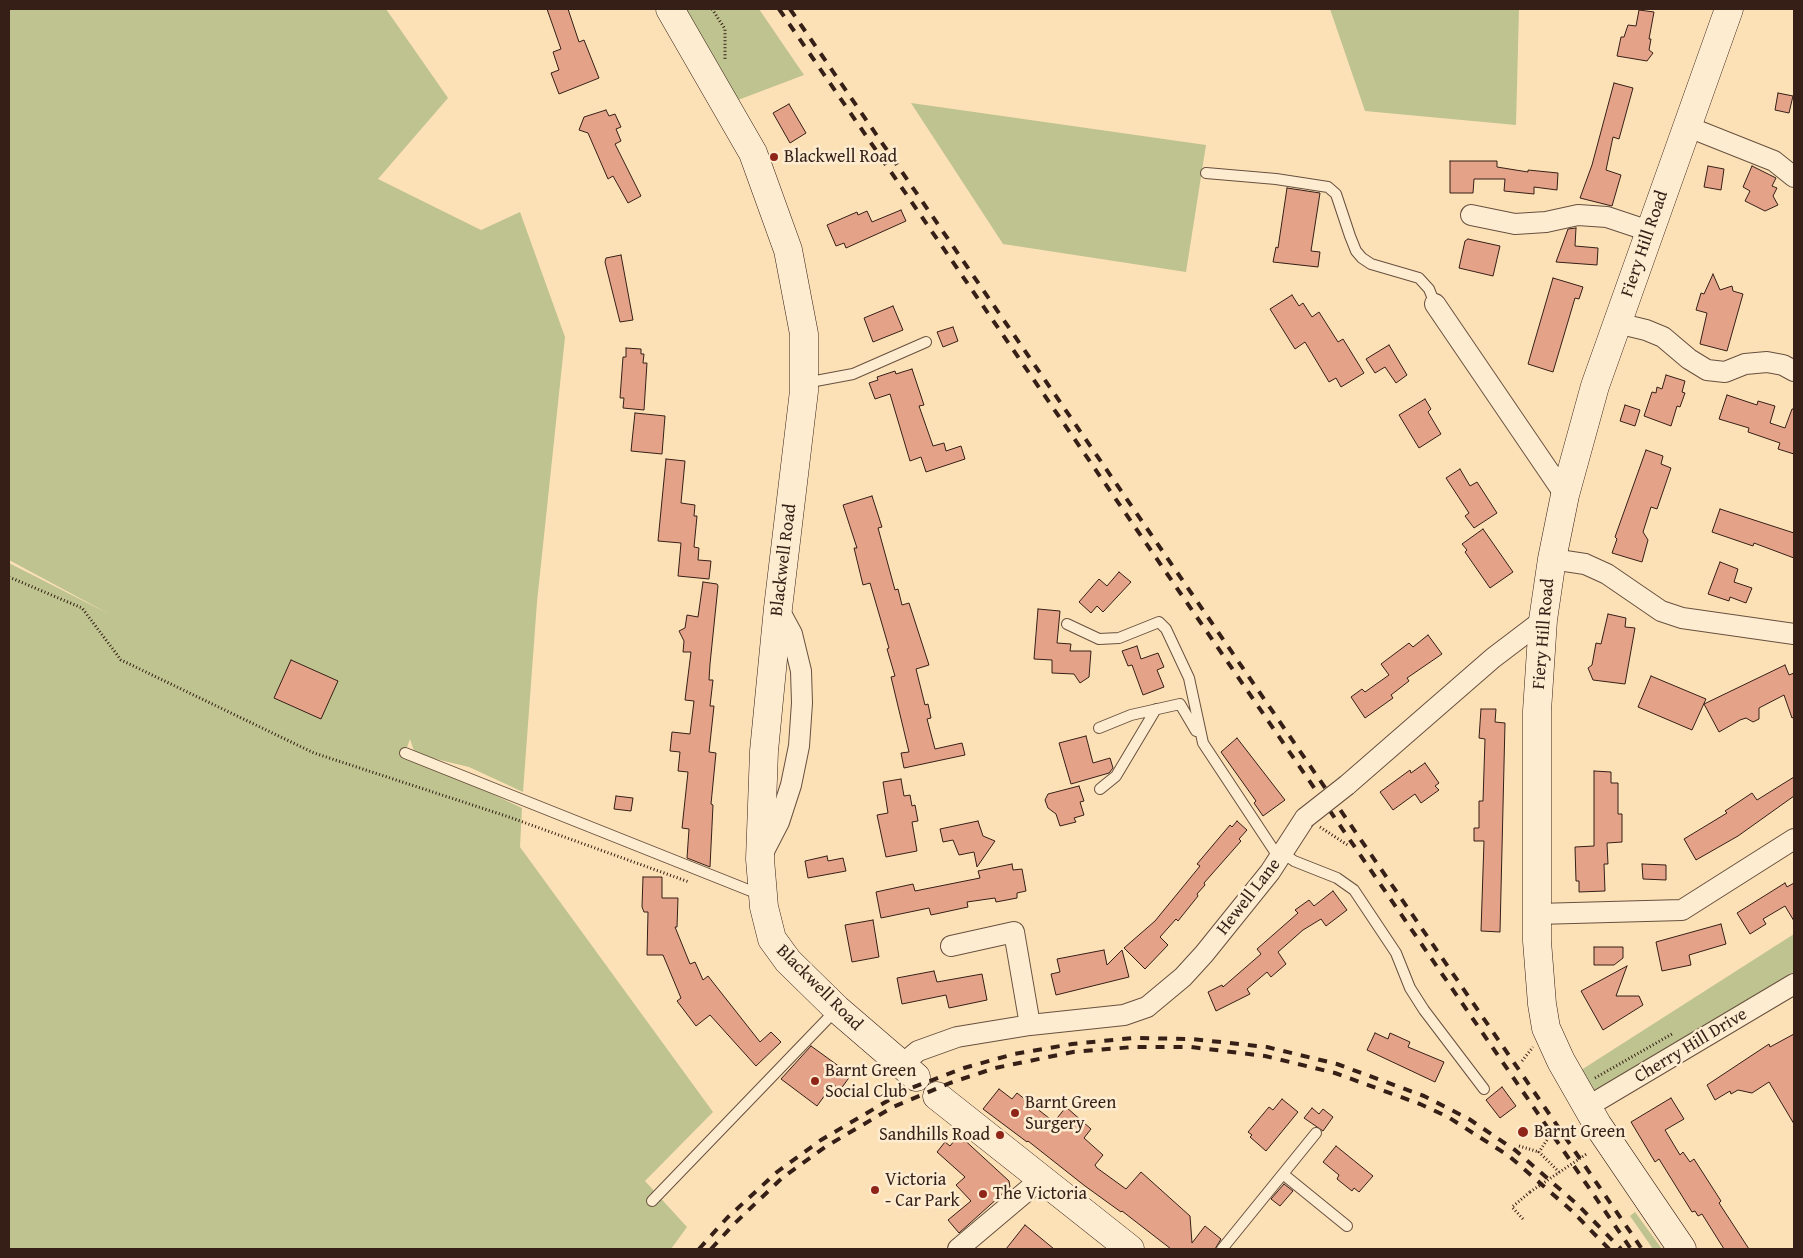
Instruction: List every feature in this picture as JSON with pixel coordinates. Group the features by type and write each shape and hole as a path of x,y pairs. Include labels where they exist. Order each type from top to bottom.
{"street":[{"name":"Blackwell Road","path":"670,9 754,153 788,250 797,286 804,334 804,383 778,608 764,751 760,859 762,896 772,940 788,961 837,1009 908,1071"},
{"name":"Fiery Hill Road","path":"1682,1249 1587,1107 1561,1061 1546,1028 1542,1004 1537,914 1537,712 1543,620 1552,559 1566,495 1595,386 1729,9"},
{"path":"1686,126 1774,161 1794,176"},
{"path":"1471,214 1515,224 1546,222 1578,215 1607,217 1649,231"},
{"path":"1436,304 1566,495"},
{"path":"1617,323 1646,330 1663,337 1689,360 1707,370 1725,372 1745,364 1767,362 1783,365 1794,371"},
{"path":"1552,559 1585,564 1607,574 1661,611 1682,618 1794,634"},
{"name":"Hewell Lane","path":"908,1071 918,1051 957,1038 1030,1025 1124,1015 1152,1004 1183,977 1204,954 1281,856 1347,785 1493,658 1543,620"},
{"path":"1537,914 1682,910 1794,839"},
{"path":"951,946 1014,932 1030,1025"},
{"name":"Cherry Hill Drive","path":"1587,1107 1794,984"},
{"path":"937,1096 1130,1249"},
{"path":"958,1249 1041,1180"}],"lane":[{"path":"1206,173 1276,179 1328,187 1336,194 1356,251 1362,258 1371,264 1419,278 1429,289 1436,304"},
{"path":"804,383 853,374 926,342"},
{"path":"1067,624 1099,639 1119,638 1159,622 1166,629 1189,678 1203,743"},
{"path":"1099,728 1131,716 1180,704 1203,743 1281,856 1336,878 1354,890 1396,954 1410,988 1424,1010 1484,1089"},
{"path":"1100,790 1116,776 1156,709"},
{"path":"405,753 762,896"},
{"path":"652,1201 837,1009"},
{"path":"1222,1249 1316,1133"},
{"path":"1283,1174 1346,1226"}],"path":[{"path":"9,577 82,608 121,660 314,753 509,817 698,886"},
{"path":"1312,823 1349,846"},
{"path":"1539,1152 1547,1140"},
{"path":"1519,1146 1539,1152 1559,1172"},
{"path":"1522,1219 1512,1206 1588,1153"}],"green space":[{"path":"9,9 386,9 448,98 378,179 481,230 520,212 565,337 537,602 523,792 469,767 415,754 410,739 405,753 522,808 520,847 713,1112 645,1181 687,1227 671,1249 9,1249 9,563 111,615 9,560"},
{"path":"681,9 759,9 804,75 738,100"},
{"path":"1330,9 1519,9 1516,125 1365,111"},
{"path":"911,103 1206,145 1186,272 1003,244"},
{"path":"1794,934 1794,976 1594,1097 1578,1072"},
{"path":"1635,1212 1662,1249 1653,1249 1630,1216"}],"building":[{"path":"547,9 568,9 579,42 584,40 599,78 559,94 551,73 559,70 553,52 561,49"},
{"path":"1639,10 1654,12 1649,39 1651,39 1649,50 1653,53 1647,61 1617,56 1621,37 1624,37 1628,25 1636,26"},
{"path":"1614,83 1633,88 1619,139 1613,137 1606,170 1621,175 1612,206 1580,198 1592,165"},
{"path":"1778,93 1793,96 1789,113 1775,110"},
{"path":"789,104 806,133 790,143 773,113"},
{"path":"606,110 609,116 615,114 621,127 616,129 621,141 615,144 641,196 628,203 613,176 608,179 588,133 579,130 584,117"},
{"path":"1450,161 1497,161 1497,167 1528,172 1528,170 1558,173 1557,190 1534,187 1534,194 1504,191 1505,179 1474,179 1473,193 1450,193"},
{"path":"1708,166 1724,169 1721,190 1704,187"},
{"path":"1752,166 1776,178 1772,186 1777,188 1773,196 1778,205 1765,211 1745,201 1750,191 1743,187"},
{"path":"1287,188 1320,193 1311,251 1320,252 1318,267 1273,262 1276,247 1278,248"},
{"path":"901,210 906,221 846,248 844,243 836,246 827,225 857,212 858,215 867,211 872,222"},
{"path":"1576,228 1575,246 1598,248 1597,265 1556,262 1568,229"},
{"path":"1468,239 1500,246 1493,276 1459,268 1465,241"},
{"path":"621,255 633,320 620,322 605,262 606,258"},
{"path":"1713,274 1720,290 1732,286 1733,291 1743,294 1727,351 1700,344 1707,313 1696,310 1701,293 1704,294"},
{"path":"1553,278 1583,287 1579,299 1575,298 1553,372 1528,364"},
{"path":"1292,295 1299,306 1303,303 1312,317 1319,312 1338,342 1343,339 1364,373 1341,387 1336,378 1329,382 1305,342 1295,349 1270,309"},
{"path":"893,306 903,330 873,342 864,318"},
{"path":"953,327 958,341 943,347 937,332"},
{"path":"1389,345 1407,375 1396,383 1385,367 1375,373 1366,359"},
{"path":"626,348 641,349 641,354 644,354 643,363 647,363 644,410 623,408 624,398 620,398 623,357 626,357"},
{"path":"912,369 924,405 919,406 933,446 944,443 946,451 961,446 965,459 926,472 921,457 910,461 890,394 875,399 869,383 878,380 877,377 895,371 896,374"},
{"path":"1666,375 1685,381 1682,392 1685,393 1680,407 1677,406 1671,426 1644,416 1652,392 1656,393 1657,387 1662,389"},
{"path":"1727,395 1757,405 1758,401 1775,406 1770,423 1785,428 1792,409 1794,409 1794,454 1778,449 1780,443 1748,432 1749,428 1719,419"},
{"path":"1425,399 1431,409 1428,412 1441,434 1419,448 1399,415"},
{"path":"1625,405 1640,410 1635,426 1620,421"},
{"path":"635,413 665,416 662,454 631,451"},
{"path":"1646,450 1663,456 1661,464 1671,468 1657,509 1651,507 1643,532 1648,540 1642,562 1612,553 1617,539 1615,537"},
{"path":"666,459 685,461 681,503 695,505 694,516 697,516 694,547 699,548 698,560 711,561 709,579 678,576 681,543 658,541"},
{"path":"1460,469 1470,486 1477,482 1497,513 1474,528 1465,516 1469,513 1446,478"},
{"path":"872,496 882,527 878,528 895,590 898,589 902,605 909,603 929,665 916,669 925,705 928,704 931,718 927,719 935,749 962,743 965,755 904,768 901,753 909,752 891,677 895,676 887,649 889,648 870,583 863,585 854,548 857,548 843,505"},
{"path":"1720,509 1794,533 1794,558 1754,543 1753,546 1712,532"},
{"path":"1483,529 1513,572 1490,588 1465,552 1467,550 1462,544"},
{"path":"1720,562 1738,569 1734,582 1752,588 1746,603 1730,597 1729,601 1708,594"},
{"path":"1119,572 1131,582 1103,612 1097,606 1091,613 1079,602 1099,579 1107,586"},
{"path":"703,582 717,584 718,586 709,680 713,680 710,706 714,706 709,752 716,753 711,804 713,805 710,867 687,858 689,829 682,828 688,772 678,771 680,752 670,751 672,732 690,734 694,701 685,700 691,652 683,652 684,641 679,631 685,628 687,615 698,617"},
{"path":"1038,609 1060,611 1057,643 1071,644 1070,651 1091,651 1089,677 1080,683 1074,674 1052,673 1052,660 1034,659"},
{"path":"1608,614 1626,618 1625,627 1635,628 1625,684 1593,680 1588,668 1592,665 1596,643 1601,644"},
{"path":"1428,635 1442,654 1407,678 1409,681 1391,695 1393,698 1365,718 1351,697 1362,689 1365,692 1389,675 1381,664 1409,643 1413,647"},
{"path":"1137,646 1141,659 1158,653 1164,667 1157,670 1164,687 1143,695 1132,665 1128,666 1122,651"},
{"path":"291,660 338,681 321,719 274,698"},
{"path":"1785,665 1789,675 1794,673 1794,717 1792,718 1784,695 1759,708 1759,719 1753,722 1746,718 1719,732 1704,704"},
{"path":"1651,676 1706,699 1692,730 1638,707"},
{"path":"1481,709 1496,709 1495,722 1505,723 1500,932 1481,931 1484,841 1474,841 1474,828 1479,828 1479,801 1483,801 1485,739 1479,738"},
{"path":"1086,736 1093,763 1110,758 1113,768 1109,773 1071,784 1059,743"},
{"path":"1237,738 1285,800 1263,816 1254,803 1256,801 1221,752"},
{"path":"1425,763 1439,783 1435,786 1439,790 1421,803 1415,794 1393,810 1380,792 1410,770 1411,773"},
{"path":"1594,771 1611,772 1611,783 1618,783 1618,814 1622,814 1622,842 1607,843 1608,864 1604,864 1605,891 1579,892 1579,881 1576,881 1575,847 1594,846"},
{"path":"1794,777 1794,796 1738,836 1696,860 1684,839 1727,813 1725,811 1752,793 1757,800"},
{"path":"901,779 904,796 910,795 912,806 915,805 918,821 912,822 917,851 886,857 877,815 888,813 883,782"},
{"path":"1079,786 1084,801 1080,802 1084,815 1074,818 1076,822 1060,826 1056,814 1048,808 1045,800 1048,794"},
{"path":"616,796 633,798 631,811 614,809"},
{"path":"978,821 983,836 995,841 977,867 974,852 959,855 953,840 943,842 940,829"},
{"path":"1237,821 1247,830 1239,839 1241,841 1204,883 1205,885 1197,894 1198,896 1178,921 1176,919 1160,937 1168,945 1145,969 1124,948 1155,921 1200,866 1197,864 1230,825 1232,827"},
{"path":"827,856 828,861 843,858 846,871 808,878 805,861"},
{"path":"1012,864 1013,870 1022,869 1026,891 1017,893 1017,898 996,902 995,898 967,902 968,907 931,915 929,908 881,918 876,892 913,884 915,891 980,878 978,871"},
{"path":"1642,864 1666,865 1666,880 1643,879"},
{"path":"643,877 662,877 662,898 678,898 677,927 675,927 690,964 695,962 703,980 708,976 760,1042 771,1032 781,1042 756,1066 710,1015 696,1026 677,1001 681,998 663,955 647,955 648,912 644,912 642,907"},
{"path":"1785,883 1787,887 1794,883 1794,921 1785,906 1763,919 1766,924 1750,934 1737,913"},
{"path":"1333,891 1347,910 1326,926 1321,919 1303,930 1278,952 1286,964 1271,977 1267,972 1247,989 1250,994 1216,1011 1208,992 1222,985 1223,987 1261,954 1257,949 1298,913 1295,910 1309,900 1314,906"},
{"path":"873,920 879,957 852,962 845,925"},
{"path":"1721,924 1726,944 1689,955 1691,965 1662,971 1656,942"},
{"path":"1594,947 1623,947 1623,958 1614,965 1594,965"},
{"path":"1104,950 1107,965 1122,950 1129,977 1056,995 1051,974 1060,972 1057,959"},
{"path":"1627,966 1616,996 1639,996 1643,1005 1603,1030 1581,991"},
{"path":"934,971 937,982 982,974 987,1000 949,1008 946,995 902,1004 897,978"},
{"path":"1375,1033 1388,1039 1390,1033 1410,1042 1408,1047 1444,1062 1435,1082 1367,1050"},
{"path":"1794,1034 1794,1124 1769,1082 1752,1093 1738,1090 1731,1094 1730,1091 1715,1100 1707,1085 1769,1044 1770,1047"},
{"path":"811,1046 851,1075 840,1090 833,1084 817,1106 781,1079"},
{"path":"1502,1087 1516,1106 1500,1118 1486,1100"},
{"path":"999,1089 1012,1099 1017,1093 1054,1122 1066,1107 1091,1129 1084,1138 1103,1155 1095,1165 1097,1168 1126,1189 1141,1172 1190,1216 1192,1243 1205,1226 1221,1239 1215,1249 1171,1249 1122,1211 1085,1186 1028,1141 983,1109"},
{"path":"1671,1098 1684,1119 1665,1130 1680,1155 1683,1152 1690,1162 1694,1159 1721,1201 1719,1203 1749,1249 1724,1249 1702,1214 1698,1216 1695,1211 1692,1212 1659,1159 1655,1162 1631,1122"},
{"path":"1282,1099 1298,1112 1266,1151 1250,1137 1252,1135 1248,1132 1269,1107 1273,1110"},
{"path":"1312,1108 1319,1114 1323,1109 1333,1117 1323,1131 1304,1118"},
{"name":"The Victoria","path":"959,1135 1009,1181 1010,1187 959,1233 948,1220 971,1201 956,1185 965,1177 937,1152 945,1142 950,1146"},
{"path":"1336,1146 1373,1176 1359,1192 1354,1188 1352,1191 1337,1179 1339,1175 1323,1162"},
{"path":"1284,1184 1293,1191 1280,1206 1271,1199"},
{"path":"1025,1225 1054,1249 1006,1249"}],"railway":[{"path":"779,9 1631,1249"},
{"path":"790,9 1642,1249"},
{"path":"699,1249 727,1218 777,1172 821,1140 906,1090 964,1068 1014,1054 1072,1044 1133,1038 1192,1039 1267,1047 1337,1064 1424,1096 1469,1119 1515,1150 1578,1205 1621,1249"},
{"path":"711,1249 782,1178 825,1147 893,1107 950,1083 995,1068 1073,1052 1133,1047 1191,1047 1265,1056 1335,1073 1420,1104 1448,1117 1509,1156 1572,1211 1609,1249"}],"place":[{"name":"Blackwell Road","path":"774,157"},
{"name":"Barnt Green Social Club","path":"815,1081"},
{"name":"Barnt Green Surgery","path":"1015,1113"},
{"name":"Barnt Green","path":"1523,1132"},
{"name":"Sandhills Road","path":"1000,1135"},
{"name":"Victoria - Car Park","path":"875,1190"},
{"name":"The Victoria","path":"983,1194"}]}
